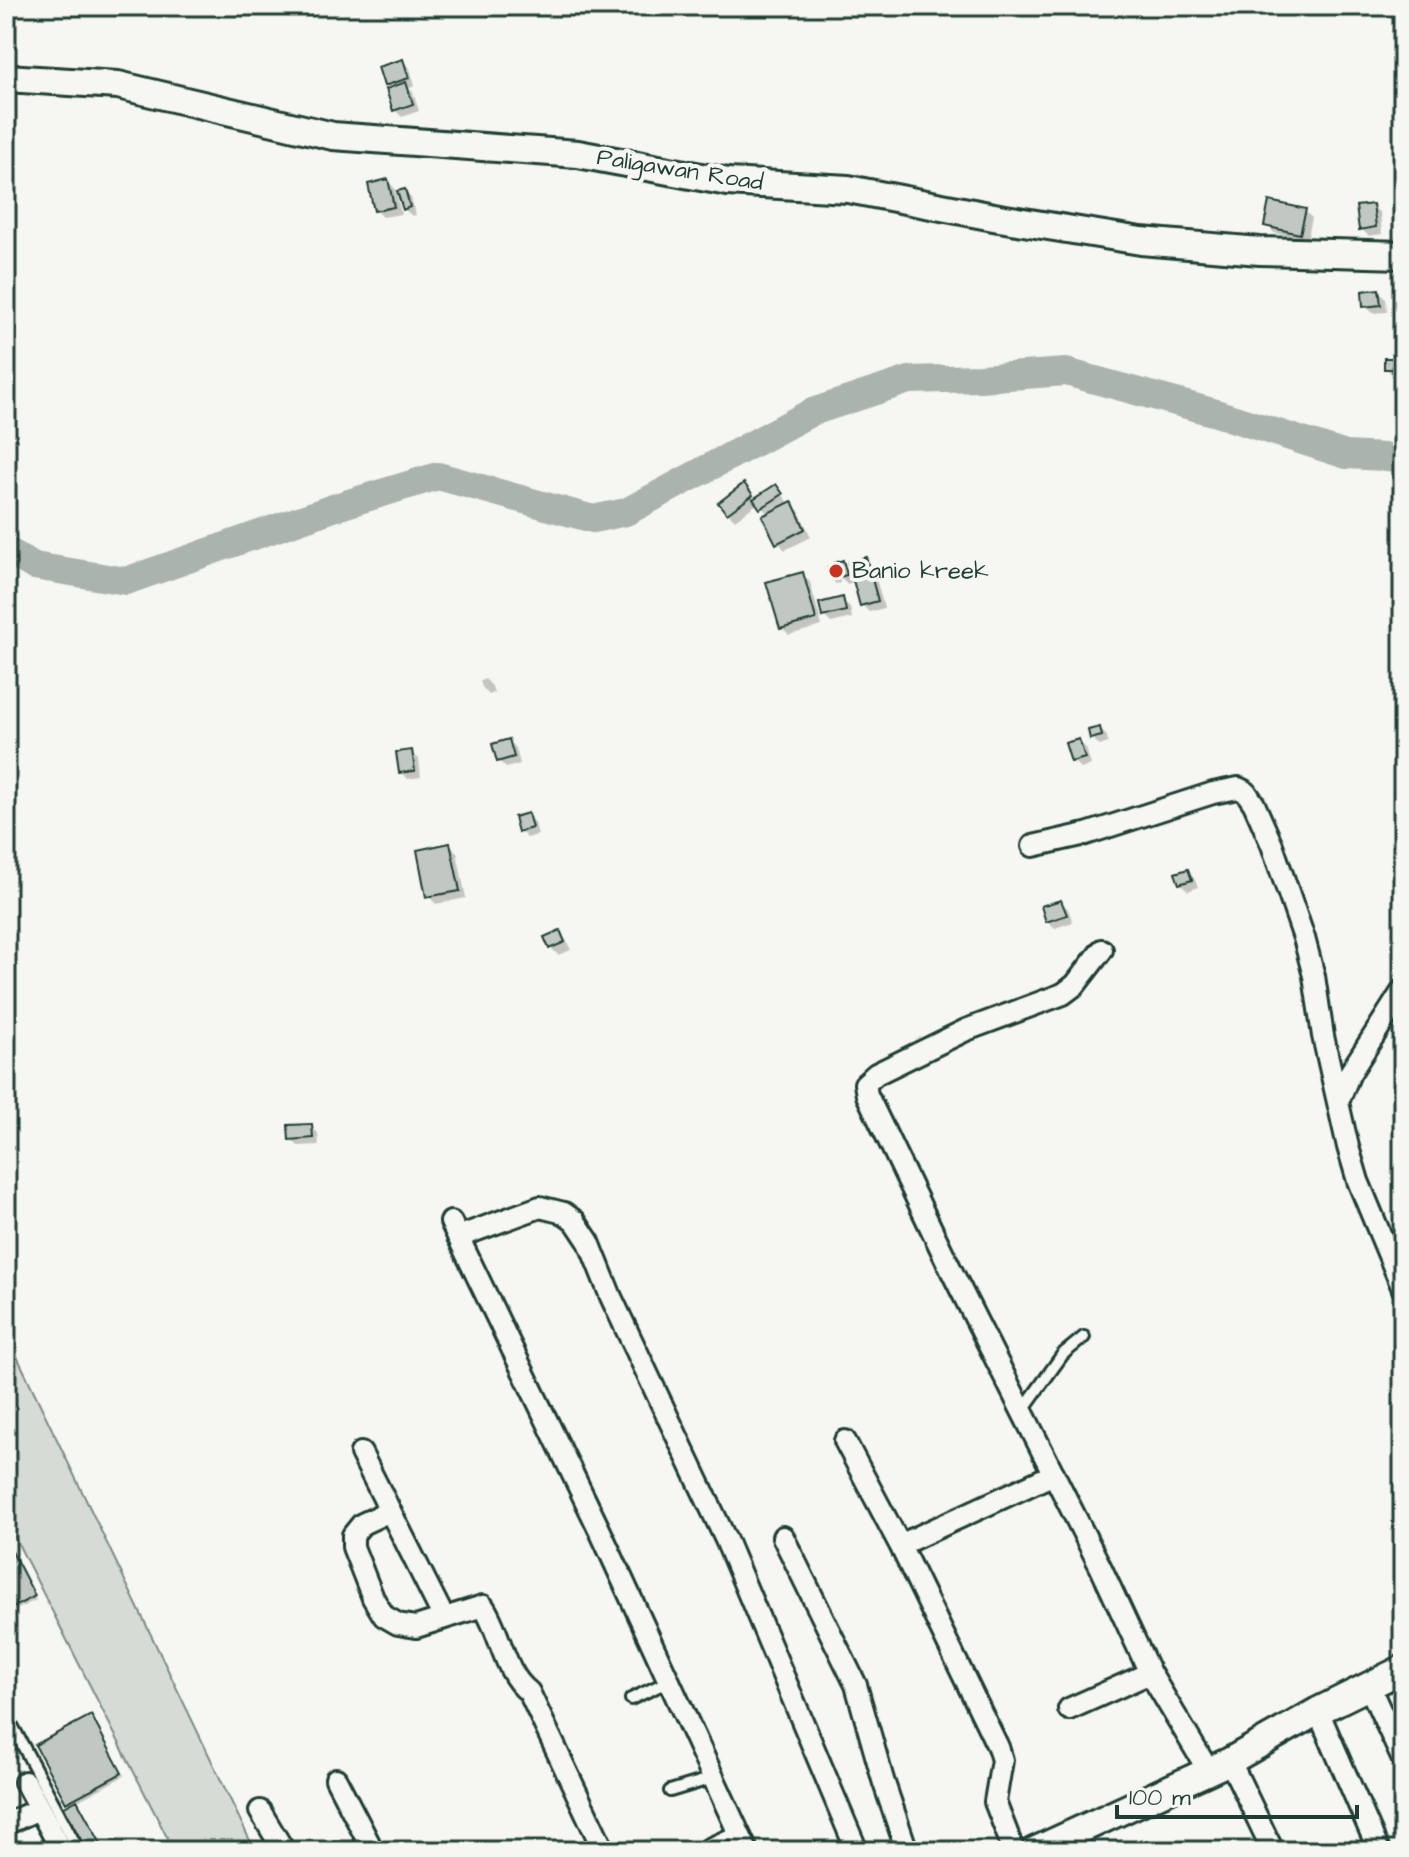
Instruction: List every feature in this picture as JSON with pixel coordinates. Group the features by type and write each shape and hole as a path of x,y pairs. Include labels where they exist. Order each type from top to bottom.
{"street":[{"name":"Paligawan Road","path":"6,78 118,85 333,136 578,154 728,182 848,189 1141,241 1260,251 1403,255"},
{"path":"1033,846 1086,834 1213,793 1238,788 1246,792 1272,845 1304,938 1314,976 1323,1036 1358,1181 1403,1289"},
{"path":"1102,950 1075,985 1063,994 966,1030 876,1074 865,1084 867,1095 1150,1673 1219,1766 1273,1851"},
{"path":"1338,1102 1350,1073 1403,990"},
{"path":"747,1851 601,1533 454,1230 540,1207 564,1213 575,1221 589,1242 623,1323 726,1540 857,1851"},
{"path":"845,1441 900,1545 998,1747 1002,1760 995,1802 1014,1851"},
{"path":"361,1453 444,1618"},
{"path":"900,1545 1054,1474"},
{"path":"390,1511 362,1524 353,1535 353,1547 373,1598 384,1616 398,1624 416,1627 483,1606 491,1617 516,1681 529,1692 604,1851"},
{"path":"783,1537 856,1685 907,1851"},
{"path":"1039,1850 1219,1766 1318,1711 1403,1669"},
{"path":"1069,1709 1150,1673"},
{"path":"1369,1686 1403,1760"},
{"path":"1318,1711 1379,1851"},
{"path":"336,1779 373,1851"},
{"path":"25,1782 62,1851"},
{"path":"6,1824 39,1809"},
{"path":"260,1811 284,1851"}],"lane":[{"path":"1022,1411 1063,1354 1084,1337"},
{"path":"631,1699 669,1681"},
{"path":"6,1714 79,1851"},
{"path":"670,1791 713,1778"},
{"path":"706,1845 737,1831"}],"shaded area":[{"path":"12,1346 255,1851 174,1851 6,1520 6,1348"}],"building":[{"path":"403,59 409,78 384,86 378,67"},
{"path":"406,82 413,104 393,111 386,89"},
{"path":"388,179 394,207 374,211 368,184"},
{"path":"405,189 410,207 403,210 397,191"},
{"path":"1269,201 1306,209 1300,234 1264,226"},
{"path":"1373,204 1376,227 1359,230 1356,206"},
{"path":"1379,289 1381,305 1363,307 1362,291"},
{"path":"1384,358 1395,358 1395,369 1384,369"},
{"path":"744,483 753,495 727,514 718,503"},
{"path":"776,484 783,494 760,509 753,499"},
{"path":"792,501 805,529 776,544 762,516"},
{"path":"866,557 878,601 860,606 848,562"},
{"path":"843,560 847,575 838,577 834,563"},
{"path":"803,572 816,619 780,629 766,582"},
{"path":"843,597 846,611 822,617 819,603"},
{"path":"1100,727 1102,736 1090,739 1088,730"},
{"path":"509,739 514,757 497,762 492,744"},
{"path":"1079,739 1085,758 1071,762 1065,743"},
{"path":"412,750 415,771 399,773 396,752"},
{"path":"528,813 532,828 518,832 514,817"},
{"path":"450,843 460,891 426,897 417,850"},
{"path":"1188,869 1192,880 1179,884 1175,873"},
{"path":"1061,900 1067,915 1046,922 1041,906"},
{"path":"560,930 565,942 549,949 544,937"},
{"path":"312,1124 313,1138 289,1140 288,1125"},
{"path":"6,1540 35,1596 6,1611"},
{"path":"91,1715 122,1773 66,1803 35,1745"},
{"path":"77,1800 105,1851 84,1851 61,1809"}],"waterway":[{"path":"6,550 34,566 126,581 336,507 438,476 593,519 626,512 812,412 909,380 1066,372 1216,413 1346,455 1403,458"}],"place":[{"name":"Banio kreek","path":"836,571"}]}
